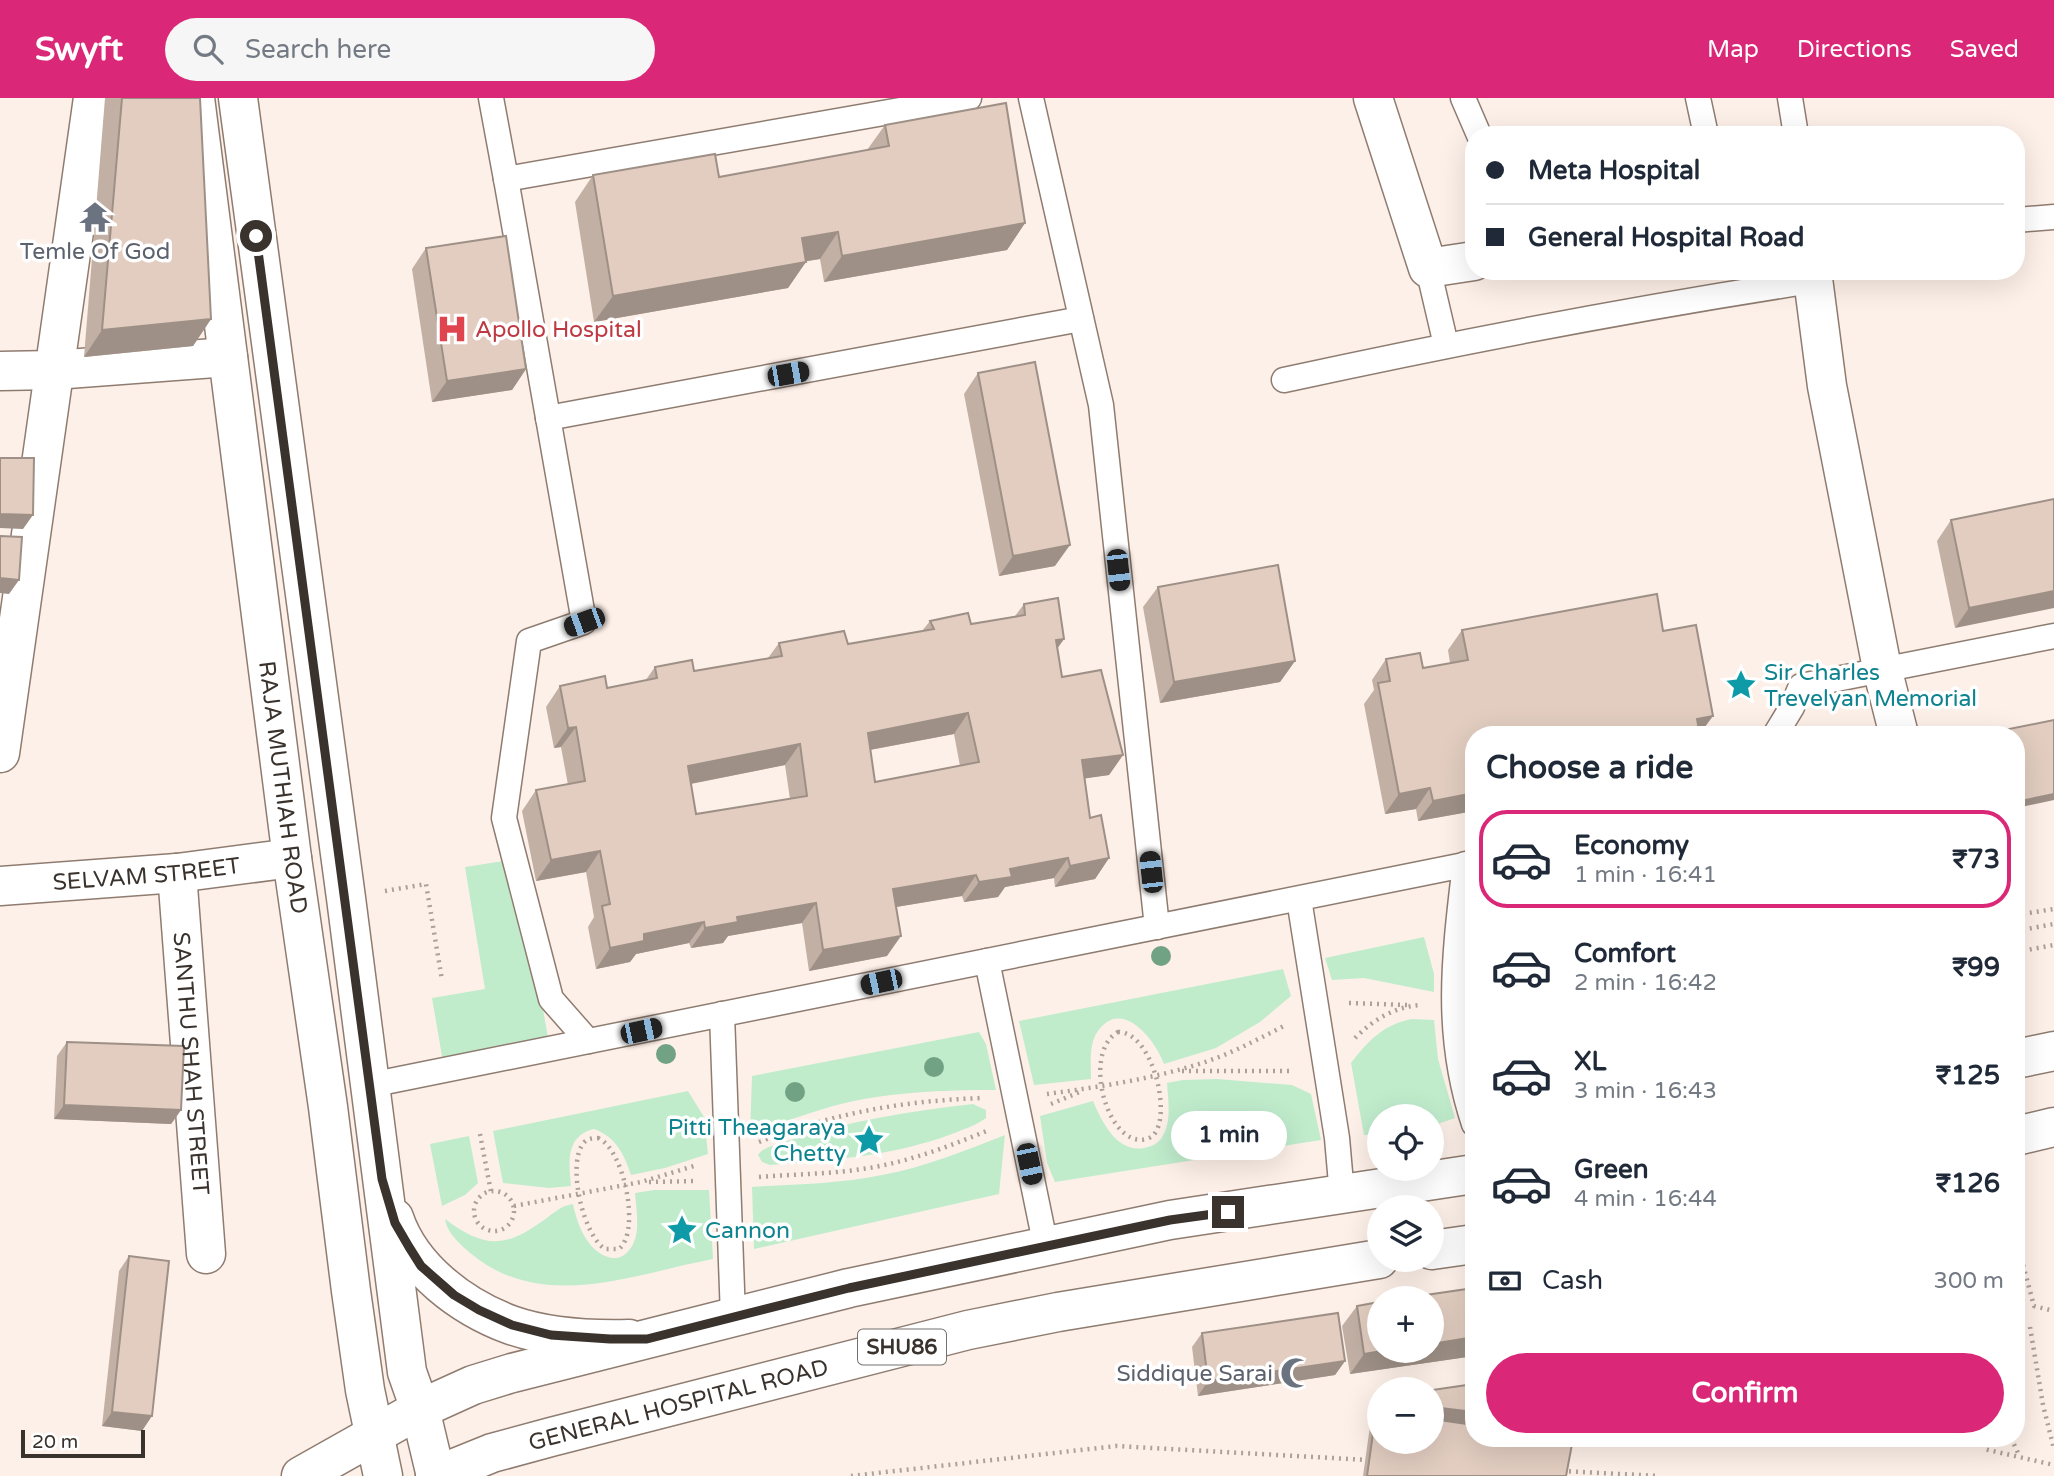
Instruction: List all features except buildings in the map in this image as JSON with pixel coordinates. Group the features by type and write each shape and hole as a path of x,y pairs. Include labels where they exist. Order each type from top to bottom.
{"main road":[{"path":"0,753 6,663 54,370 93,98"},
{"name":"RAJA MUTHIAH ROAD","path":"195,98 292,858 365,1390 383,1476"},
{"name":"RAJA MUTHIAH ROAD","path":"238,98 407,1371 420,1409 435,1476"},
{"path":"1373,98 1428,268 1465,262"},
{"path":"1813,280 1827,386 1882,668 1897,726"},
{"path":"0,371 54,370 228,357"},
{"name":"SELVAM STREET","path":"0,886 177,873 292,858"},
{"name":"SANTHU SHAH STREET","path":"177,873 206,1254"},
{"path":"2025,1057 2054,1051"},
{"path":"2025,1134 2054,1127"},
{"path":"301,1476 420,1409 473,1385 647,1339 849,1288 1170,1220 1465,1175"},
{"path":"382,1179 395,1223 421,1266 454,1295 512,1325 551,1335 647,1339"},
{"path":"1444,1248 1465,1245"},
{"name":"GENERAL HOSPITAL ROAD","path":"435,1476 492,1453 968,1330 1058,1312 1367,1261"}],"lane":[{"path":"491,98 584,622 529,641 503,818 551,999 588,1041"},
{"path":"506,179 969,98"},
{"path":"1031,98 1101,405 1157,927"},
{"path":"1463,98 1475,126"},
{"path":"1698,98 1704,126"},
{"path":"1790,98 1795,126"},
{"path":"2025,219 2054,217"},
{"path":"1428,268 1446,345"},
{"path":"1284,380 1446,345 1792,280"},
{"path":"548,418 1081,319"},
{"path":"1780,726 1801,686 2054,636"},
{"path":"370,1085 1465,865"},
{"path":"1465,887 1457,932 1453,1006 1455,1043 1465,1094"},
{"path":"1298,899 1332,1102 1342,1195"},
{"path":"987,961 1046,1247"},
{"path":"722,1014 733,1317"}],"path":[{"path":"346,898 425,884 442,980"},
{"path":"2025,914 2054,909"},
{"path":"2025,929 2054,924"},
{"path":"2025,950 2054,945"},
{"path":"1338,1004 1423,1005"},
{"path":"1347,1046 1376,1019 1412,1006"},
{"path":"1171,1072 1237,1050 1296,1020"},
{"path":"1118,1032 1127,1032 1137,1039 1156,1074 1161,1118 1158,1131 1149,1138 1135,1139 1126,1136 1105,1102 1100,1061 1104,1045 1118,1032"},
{"path":"1036,1095 1171,1072 1293,1071"},
{"path":"1039,1110 1089,1088"},
{"path":"751,1146 796,1128 867,1109 950,1099 993,1098"},
{"path":"752,1177 869,1168 958,1143 998,1126"},
{"path":"480,1134 491,1192"},
{"path":"586,1140 604,1140 617,1158 625,1186 627,1239 619,1249 605,1249 598,1245 587,1225 579,1194 578,1157 586,1140"},
{"path":"514,1206 625,1186 696,1166"},
{"path":"641,1182 709,1180"},
{"path":"491,1192 501,1192 514,1206 510,1224 498,1231 485,1229 476,1219 475,1206 483,1195 491,1192"},
{"path":"2025,1272 2034,1306 2054,1311"},
{"path":"2030,1327 2043,1405 2054,1449"},
{"path":"851,1476 1116,1446 1381,1460"},
{"path":"1984,1447 2054,1465"},
{"path":"2015,1447 2020,1457"},
{"path":"1562,1471 1659,1476"}],"green space":[{"path":"516,859 549,1043 443,1062 432,998 485,989 465,867"},
{"path":"1424,937 1434,974 1434,992 1364,978 1332,980 1325,958"},
{"path":"1283,969 1291,996 1260,1022 1216,1048 1164,1064 1145,1033 1126,1020 1115,1019 1105,1023 1092,1044 1091,1079 1034,1085 1019,1021"},
{"path":"1434,1020 1438,1059 1455,1118 1444,1122 1444,1104 1367,1104 1367,1135 1364,1135 1351,1063 1377,1035 1402,1021"},
{"path":"979,1032 986,1044 996,1090 935,1091 873,1098 833,1106 750,1134 752,1076"},
{"path":"1217,1079 1292,1085 1311,1094 1321,1140 1055,1182 1047,1163 1040,1116 1093,1101 1106,1126 1118,1141 1126,1146 1144,1148 1157,1143 1165,1131 1169,1111 1167,1083"},
{"path":"688,1091 704,1117 708,1154 665,1168 631,1175 614,1142 594,1129 573,1144 570,1160 571,1186 549,1188 503,1183 493,1131"},
{"path":"973,1104 986,1110 986,1118 952,1134 907,1147 862,1156 770,1165 762,1162 758,1155 771,1146 856,1122"},
{"path":"1005,1135 999,1194 754,1249 752,1187 833,1182 898,1172"},
{"path":"469,1136 478,1183 465,1195 442,1206 430,1144"},
{"path":"654,1190 709,1190 713,1259 590,1284 560,1286 530,1282 501,1273 474,1256 452,1235 445,1219 483,1240 505,1240 573,1204 581,1230 591,1245 605,1256 617,1258 628,1251 636,1236 635,1193"}],"place":[{"name":"Temle Of God","path":"95,217"},
{"name":"Apollo Hospital","path":"452,329"},
{"name":"Sir Charles Trevelyan Memorial","path":"1741,685"},
{"name":"Pitti Theagaraya Chetty","path":"869,1140"},
{"name":"Cannon","path":"682,1230"},
{"name":"Siddique Sarai","path":"1296,1373"}],"route":[{"path":"256,236 382,1179 395,1223 421,1266 454,1295 512,1325 551,1335 647,1339 849,1288 1170,1220 1228,1212"}]}
